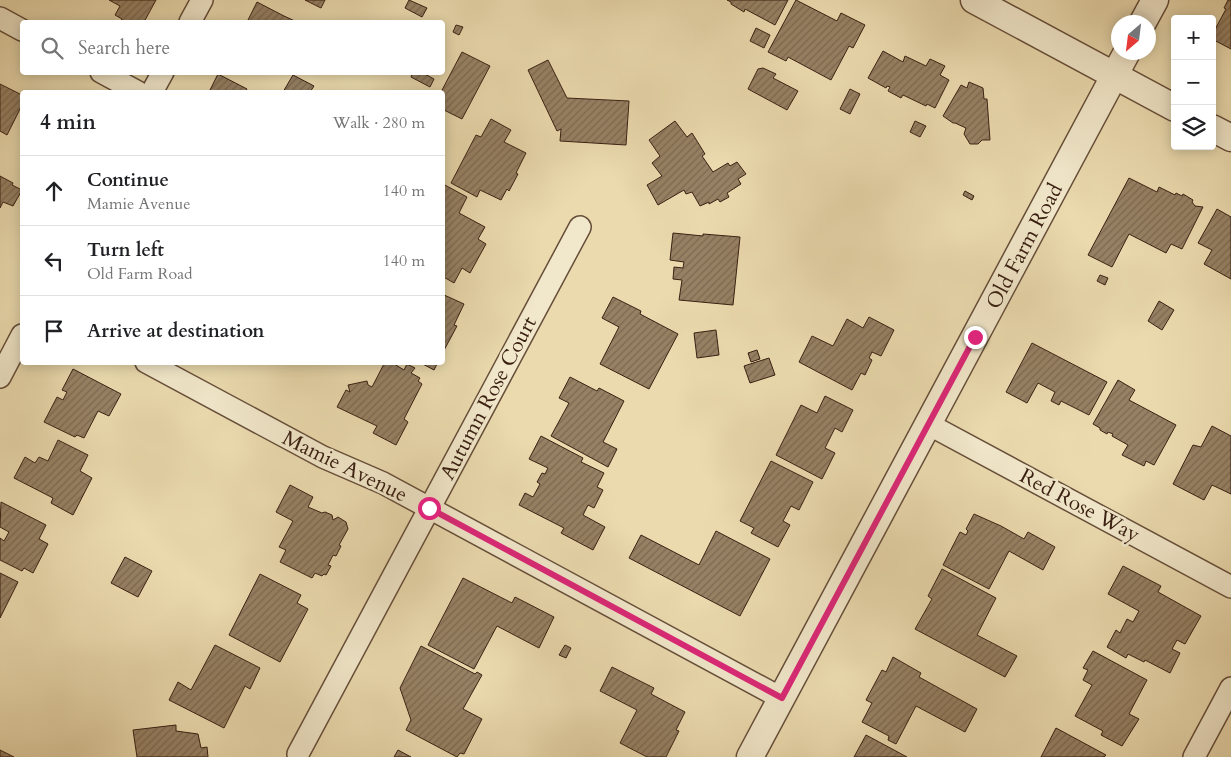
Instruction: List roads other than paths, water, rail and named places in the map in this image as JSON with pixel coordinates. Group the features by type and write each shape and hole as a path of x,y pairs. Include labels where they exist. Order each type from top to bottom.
{"street":[{"path":"191,20 202,0"},
{"path":"974,0 1171,106"},
{"path":"1147,15 1156,0"},
{"path":"0,18 20,29"},
{"name":"Old Farm Road","path":"750,757 1123,60"},
{"path":"107,75 134,90"},
{"path":"153,90 161,75"},
{"path":"1216,130 1231,138"},
{"name":"Autumn Rose Court","path":"298,754 580,227"},
{"path":"0,377 20,339"},
{"name":"Mamie Avenue","path":"152,365 323,457 383,484 429,508 782,698"},
{"name":"Red Rose Way","path":"928,424 1231,587"},
{"path":"1194,757 1231,688"}]}
